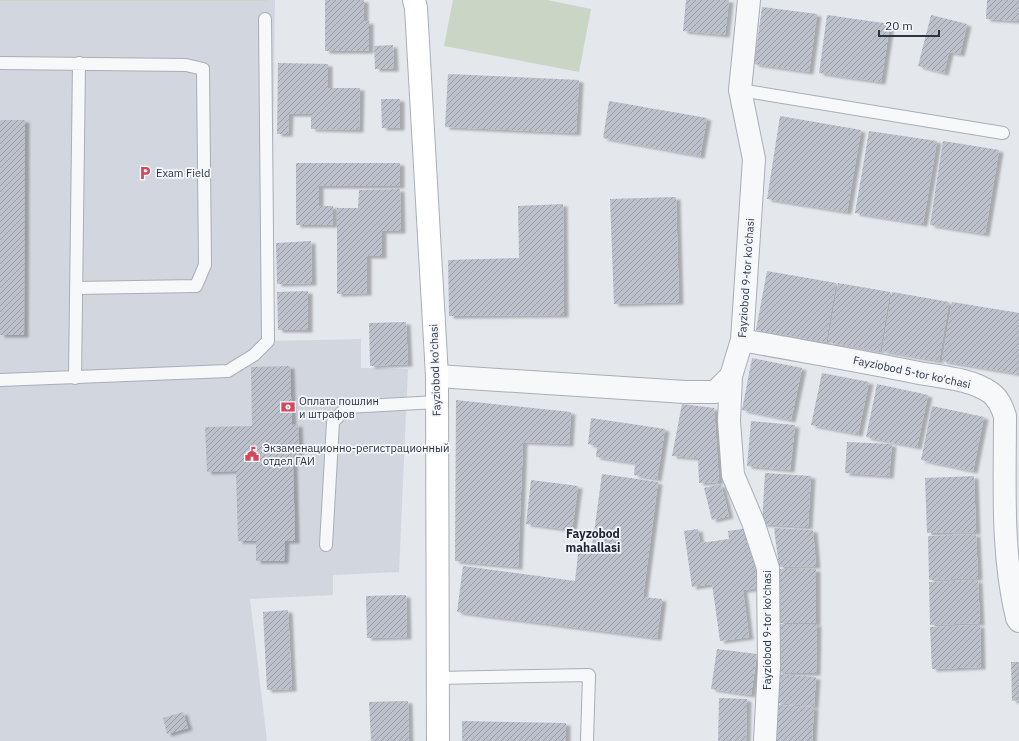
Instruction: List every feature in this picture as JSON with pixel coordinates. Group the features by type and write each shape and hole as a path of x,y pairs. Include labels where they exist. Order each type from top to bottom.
{"street":[{"name":"Fayziobod ko'chasi","path":"414,0 417,16 437,376 438,741"},
{"name":"Fayziobod 9-tor ko'chasi","path":"749,0 740,90 754,159 742,340 731,376 729,422 733,475 753,522 768,568 769,666 765,741"},
{"name":"Fayziobod 5-tor ko'chasi","path":"742,340 956,380 977,386 991,393 1000,402 1005,416 1006,537 1009,588 1019,621"},
{"path":"437,376 685,392 715,392 731,376"}],"lane":[{"path":"0,380 228,371 254,355 268,341 265,19"},
{"path":"0,63 186,65 203,68 205,265 196,286 76,288"},
{"path":"75,378 79,63"},
{"path":"740,90 1003,133"},
{"path":"326,545 333,422 347,407 437,402"},
{"path":"438,678 589,675 587,741"}],"shaded area":[{"path":"0,0 275,0 271,341 361,339 361,368 408,369 399,572 333,575 333,595 250,599 267,741 0,741"}],"green space":[{"path":"266,0 266,1 0,1"},
{"path":"453,0 547,0 591,9 579,72 444,46"}],"building":[{"path":"325,0 364,0 364,22 369,21 369,51 325,51"},
{"path":"686,0 729,0 725,35 683,31"},
{"path":"987,0 1019,0 1019,21 986,19"},
{"path":"762,7 817,14 809,72 754,64"},
{"path":"827,15 890,24 881,82 819,73"},
{"path":"931,15 967,24 960,54 949,52 944,73 918,66"},
{"path":"393,45 394,69 375,69 374,46"},
{"path":"278,63 328,64 328,88 360,88 359,130 311,129 311,114 289,114 288,134 277,134"},
{"path":"448,74 579,80 576,133 445,127"},
{"path":"381,99 400,99 400,128 382,128"},
{"path":"609,101 707,118 700,156 603,138"},
{"path":"780,116 861,130 847,212 767,199"},
{"path":"0,120 25,120 24,335 0,335"},
{"path":"869,131 937,141 923,224 855,213"},
{"path":"943,141 999,150 985,234 930,225"},
{"path":"296,163 400,163 400,186 319,186 319,206 333,206 333,225 296,225"},
{"path":"400,189 401,231 382,231 382,256 367,256 367,293 337,294 337,208 358,208 359,190"},
{"path":"676,197 679,302 614,304 610,199"},
{"path":"563,204 564,315 449,316 448,260 519,258 518,206"},
{"path":"311,241 312,283 277,284 276,243"},
{"path":"767,271 836,283 826,342 756,330"},
{"path":"838,283 890,292 880,351 828,342"},
{"path":"308,291 308,330 278,330 277,292"},
{"path":"892,292 949,302 939,361 882,351"},
{"path":"952,302 1019,313 1019,374 942,361"},
{"path":"406,322 408,364 370,366 369,323"},
{"path":"752,358 802,368 791,420 742,410"},
{"name":"Экзаменационно-регистрационный отдел ГАИ","path":"290,366 292,425 298,424 299,446 299,463 293,463 295,541 285,541 284,561 256,561 256,541 238,541 236,471 207,472 205,427 252,426 251,367"},
{"path":"822,373 869,382 858,434 811,425"},
{"path":"877,384 928,395 917,447 866,437"},
{"path":"456,400 571,412 569,444 523,442 518,567 455,561"},
{"path":"682,404 714,408 719,482 699,483 698,458 672,456"},
{"path":"932,406 984,417 973,471 921,460"},
{"path":"591,418 665,429 657,479 634,475 635,463 596,457 597,446 588,444"},
{"path":"751,421 795,425 790,470 747,466"},
{"path":"847,442 892,444 889,476 845,473"},
{"path":"765,473 811,476 808,527 762,524"},
{"path":"602,474 658,482 643,597 662,599 657,638 457,612 463,566 575,581 579,546 592,547"},
{"path":"974,476 976,532 927,533 925,478"},
{"path":"531,480 578,486 572,530 526,524"},
{"path":"721,484 729,516 712,520 704,488"},
{"path":"749,528 758,588 743,590 749,637 720,641 712,584 692,587 684,531 698,529 700,543 729,539 728,531"},
{"path":"774,528 813,530 816,566 779,567"},
{"path":"976,534 978,578 929,580 928,536"},
{"path":"779,569 816,569 816,623 779,623"},
{"path":"978,580 980,623 930,625 929,582"},
{"path":"406,595 407,637 367,638 366,596"},
{"path":"288,610 292,689 267,690 263,612"},
{"path":"779,624 817,624 816,673 778,673"},
{"path":"980,625 981,667 932,669 930,627"},
{"path":"717,649 757,654 751,695 711,689"},
{"path":"1011,662 1019,662 1019,700 1012,701"},
{"path":"778,674 816,677 814,706 776,703"},
{"path":"719,698 747,699 746,741 718,741"},
{"path":"408,701 409,741 371,741 369,702"},
{"path":"776,705 814,707 812,741 774,741"},
{"path":"183,712 188,728 167,734 163,718"},
{"path":"462,721 566,723 566,741 462,741"}],"place":[{"name":"Exam Field","path":"145,173"},
{"name":"Оплата пошлин и штрафов","path":"288,407"},
{"name":"Экзаменационно-регистрационный отдел ГАИ","path":"252,454"}],"district":[{"name":"Fayzobod mahallasi","path":"593,540"}]}
